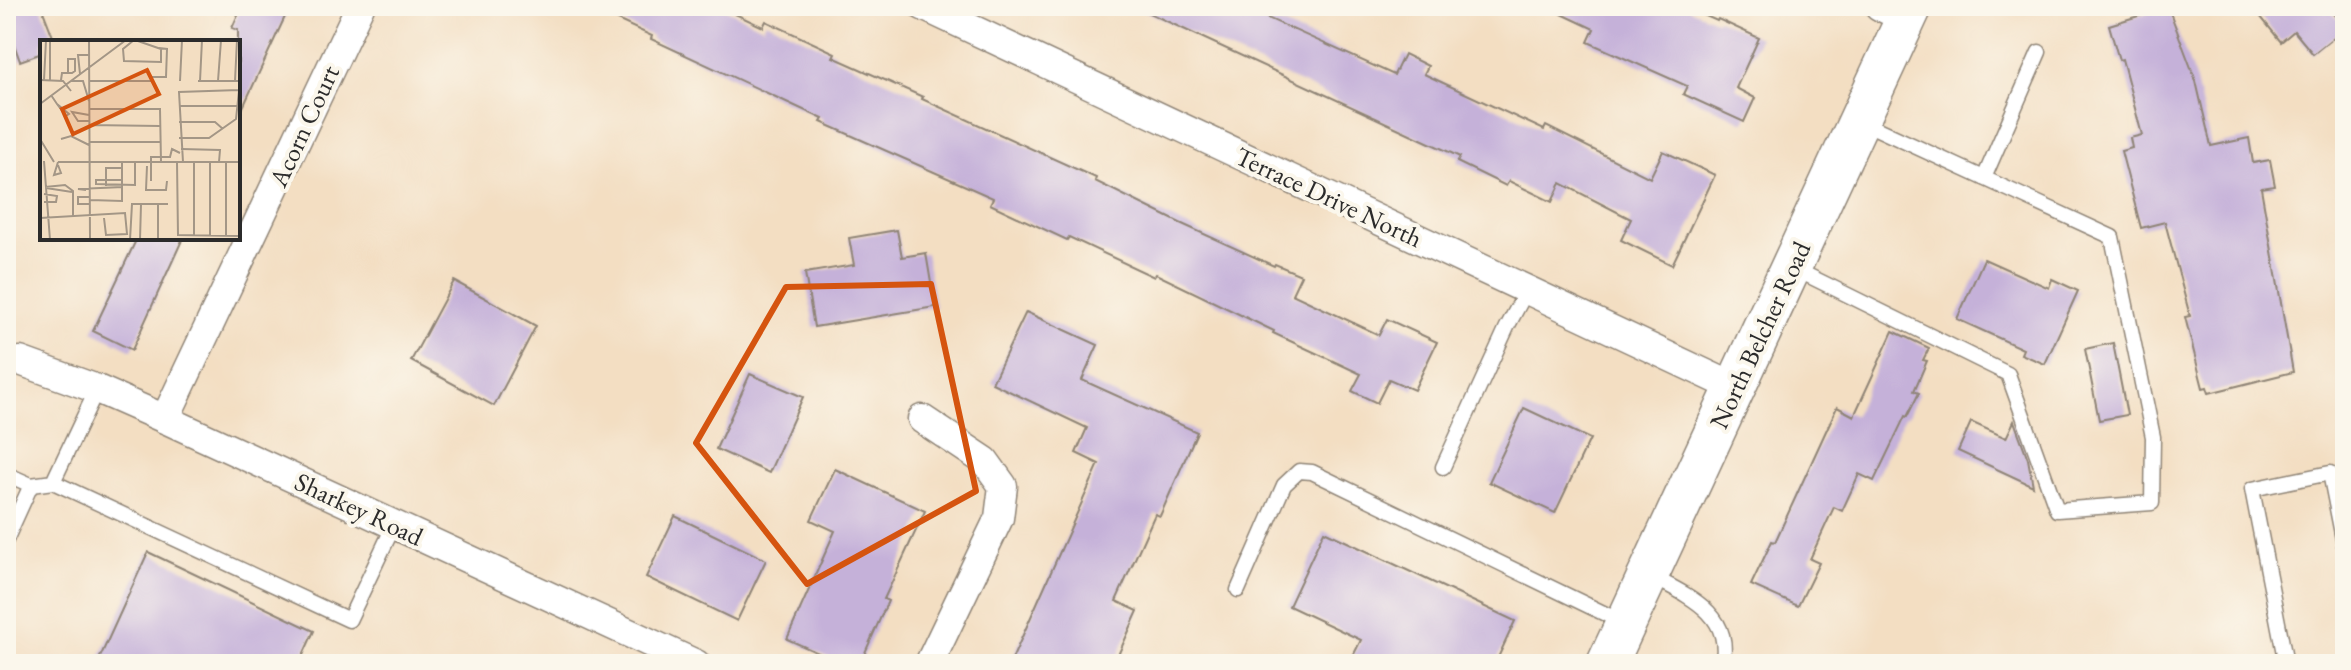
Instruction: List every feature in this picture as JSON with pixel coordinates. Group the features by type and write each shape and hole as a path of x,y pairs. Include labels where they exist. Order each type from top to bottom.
{"main road":[{"name":"North Belcher Road","path":"1607,664 1859,121 1899,10"}],"street":[{"name":"Acorn Court","path":"165,419 360,6"},
{"name":"Terrace Drive North","path":"923,6 1736,388"},
{"name":"Sharkey Road","path":"20,361 97,389 165,419 696,664"},
{"path":"922,419 985,461 1003,486 999,518 929,664"}],"lane":[{"path":"1984,178 2039,52"},
{"path":"1792,267 2008,374 2057,510 2152,503 2153,437 2112,237 1859,121"},
{"path":"1443,467 1527,290"},
{"path":"53,482 97,389"},
{"path":"1238,590 1284,485 1299,471 1312,472 1626,624"},
{"path":"2286,664 2252,489 2330,473 2345,549"},
{"path":"6,474 31,485 53,482 349,620 394,525"},
{"path":"6,540 31,485"},
{"path":"1649,575 1704,605 1723,633 1722,664"}],"highlighted area":[{"path":"931,284 976,491 807,584 696,443 786,287"}],"building":[{"path":"6,6 41,6 54,40 40,40 40,54 20,61 6,22"},
{"path":"242,6 290,6 240,114 240,40 238,30 232,28"},
{"path":"587,6 718,6 763,27 766,21 835,53 833,57 1096,178 1095,181 1180,223 1301,275 1292,294 1379,335 1387,319 1437,342 1414,390 1389,379 1377,403 1352,391 1361,374 1156,274 1154,277 990,204 993,198 821,122 823,119"},
{"path":"1134,6 1241,6 1394,75 1404,54 1428,66 1424,74 1544,130 1546,126 1650,178 1663,151 1715,175 1672,265 1621,240 1631,219 1561,183 1552,202 1509,181 1506,186 1457,162 1460,157"},
{"path":"1545,6 1683,6 1759,38 1736,88 1755,98 1744,122 1683,94 1687,86 1588,42 1594,29"},
{"path":"2252,6 2327,6 2345,28 2313,54 2294,31 2281,42"},
{"path":"2168,7 2196,81 2211,146 2249,138 2253,163 2270,160 2275,186 2261,188 2293,372 2209,393 2207,387 2203,388 2185,317 2190,316 2165,222 2141,228 2121,151 2132,148 2130,138 2142,135 2122,59 2119,60 2109,25"},
{"path":"897,230 902,257 926,253 935,307 814,327 805,273 854,265 849,238"},
{"path":"136,240 182,240 132,350 93,331"},
{"path":"1984,259 2049,288 2052,279 2078,291 2045,364 2021,354 2023,349 1957,319"},
{"path":"454,281 536,326 494,406 411,361"},
{"path":"1026,312 1098,345 1082,380 1197,432 1160,516 1155,514 1116,601 1138,611 1114,664 1010,664 1099,464 1076,453 1087,428 992,383"},
{"path":"1893,331 1929,348 1914,391 1919,393 1874,481 1859,474 1842,511 1834,507 1810,559 1819,563 1798,606 1751,585 1772,541 1775,542 1837,407 1854,416"},
{"path":"2113,343 2127,415 2099,420 2085,349"},
{"path":"750,374 803,397 769,473 716,449"},
{"path":"1524,408 1590,439 1555,513 1489,482"},
{"path":"2014,421 2028,459 2033,486 1958,451 1971,422 2006,438"},
{"path":"835,469 925,511 884,599 888,601 860,664 843,664 787,639 835,531 811,520"},
{"path":"675,516 766,560 737,621 646,577"},
{"path":"1324,531 1515,621 1495,664 1349,664 1361,640 1289,606"},
{"path":"148,552 314,631 299,664 97,664"}]}
